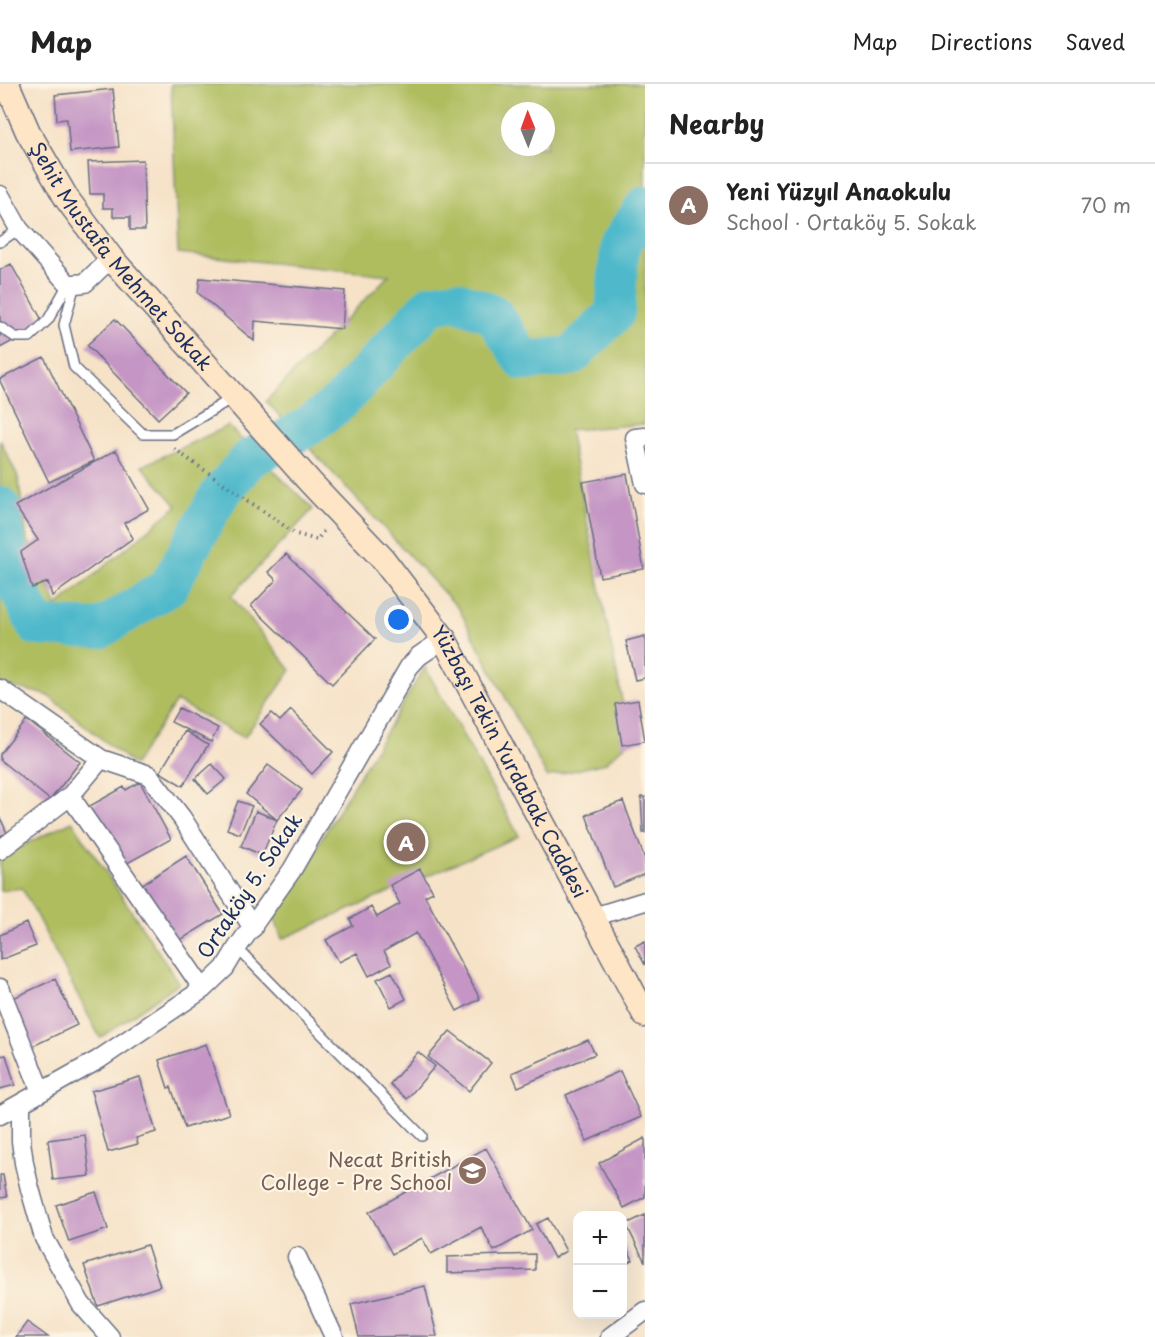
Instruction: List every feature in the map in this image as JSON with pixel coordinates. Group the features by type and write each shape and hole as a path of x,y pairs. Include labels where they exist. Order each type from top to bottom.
{"main road":[{"name":"Şehit Mustafa Mehmet Sokak","path":"7,84 28,132 67,199 111,258 253,418"},
{"name":"Yüzbaşı Tekin Yurdabak Caddesi","path":"253,418 382,558 444,639 645,1015"}],"street":[{"path":"0,195 19,229 72,284 85,283 111,258"},
{"path":"640,438 645,484"},
{"name":"Ortaköy 5. Sokak","path":"0,1115 98,1060 203,989 225,968 292,870 409,667 419,656 444,639"},
{"path":"0,689 101,759 149,775 182,818 253,928"},
{"path":"0,850 70,796 101,759"},
{"path":"70,796 203,989"},
{"path":"593,916 645,901"},
{"path":"0,988 41,1092"},
{"path":"21,1104 21,1141 24,1163 44,1238 81,1304 110,1337"},
{"path":"297,1257 334,1337"},
{"path":"610,1337 645,1311"}],"lane":[{"path":"0,242 19,229"},
{"path":"0,327 15,337 30,337 48,320 72,284"},
{"path":"72,284 64,325 74,367 143,434 173,434 234,397"},
{"path":"237,948 422,1137"}],"path":[{"path":"176,449 296,534 317,540 339,512"}],"green space":[{"path":"171,84 645,84 645,424 569,430 630,741 605,763 547,777 459,609 266,401 389,275 178,253"},
{"path":"228,426 313,509 231,596 291,670 244,738 176,701 134,765 47,695 0,684 0,440 18,477 27,538 57,606 177,506 142,466"},
{"path":"425,667 519,836 282,939 274,917"},
{"path":"72,821 179,983 100,1038 22,888 0,891 0,857"}],"building":[{"path":"113,89 119,147 70,152 67,119 57,120 55,95"},
{"path":"143,160 145,230 130,230 130,217 113,217 113,208 103,208 103,194 90,194 88,162"},
{"path":"11,264 44,324 0,348 0,270"},
{"path":"200,278 345,291 342,329 255,321 254,341 198,293"},
{"path":"115,319 186,393 158,419 87,345"},
{"path":"44,357 94,461 49,482 0,381"},
{"path":"116,450 149,509 124,523 133,538 52,596 48,582 32,588 21,552 38,540 15,506"},
{"path":"627,474 644,569 600,577 583,482"},
{"path":"286,554 375,639 332,684 251,606 276,580 268,572"},
{"path":"645,636 645,678 635,680 626,641"},
{"path":"638,700 645,741 622,745 615,704"},
{"path":"179,708 218,728 211,742 171,722"},
{"path":"291,710 333,752 312,774 260,724 271,713 280,721"},
{"path":"27,720 80,762 50,800 0,760 0,754"},
{"path":"185,731 208,745 183,786 160,772"},
{"path":"212,764 226,779 208,794 195,779"},
{"path":"268,765 302,790 277,820 246,794"},
{"path":"140,782 171,839 122,866 88,807 124,787 126,790"},
{"path":"641,797 645,797 645,833 643,833"},
{"path":"238,801 252,806 240,834 227,829"},
{"path":"623,801 645,859 645,874 613,887 586,815"},
{"path":"256,811 277,820 262,855 241,846"},
{"path":"0,817 7,833 0,836"},
{"path":"186,856 223,914 177,942 141,885"},
{"path":"420,869 433,892 425,896 480,999 457,1011 416,933 384,951 391,964 369,976 357,953 339,962 326,940 353,926 350,919 371,907 377,917 400,904 390,885"},
{"path":"26,923 36,946 0,960 0,935"},
{"path":"645,941 645,965 635,946"},
{"path":"392,972 406,999 391,1007 377,979"},
{"path":"55,979 77,1025 33,1046 11,999"},
{"path":"450,1031 491,1063 469,1091 428,1057"},
{"path":"588,1040 595,1054 518,1087 512,1073"},
{"path":"206,1044 229,1114 185,1128 159,1060"},
{"path":"418,1052 435,1066 407,1099 390,1084"},
{"path":"6,1055 15,1085 0,1089 0,1056"},
{"path":"620,1071 641,1117 587,1141 566,1095"},
{"path":"140,1077 156,1132 136,1138 138,1144 108,1152 91,1091"},
{"path":"85,1135 90,1176 53,1180 48,1140"},
{"path":"645,1138 645,1197 624,1208 599,1163"},
{"path":"486,1148 532,1230 494,1251 481,1227 431,1254 422,1238 392,1254 369,1212"},
{"path":"0,1175 3,1175 7,1197 0,1198"},
{"path":"96,1192 108,1229 69,1242 56,1205"},
{"path":"645,1215 645,1262 627,1226 627,1224"},
{"path":"548,1218 566,1251 554,1258 536,1224"},
{"path":"147,1245 160,1286 98,1306 84,1265"},
{"path":"627,1248 633,1260 627,1263"},
{"path":"535,1254 535,1270 447,1273 447,1257"},
{"path":"425,1286 437,1336 359,1337 351,1304"},
{"path":"27,1322 48,1337 16,1337"}],"waterway":[{"path":"0,506 12,576 37,626 100,629 168,587 219,495 249,459 309,426 340,402 431,304 455,300 493,314 524,361 571,356 615,313 620,244 645,206"}],"place":[{"name":"Yeni Yüzyıl Anaokulu","path":"406,842"},
{"name":"Necat British College - Pre School","path":"473,1171"}]}
